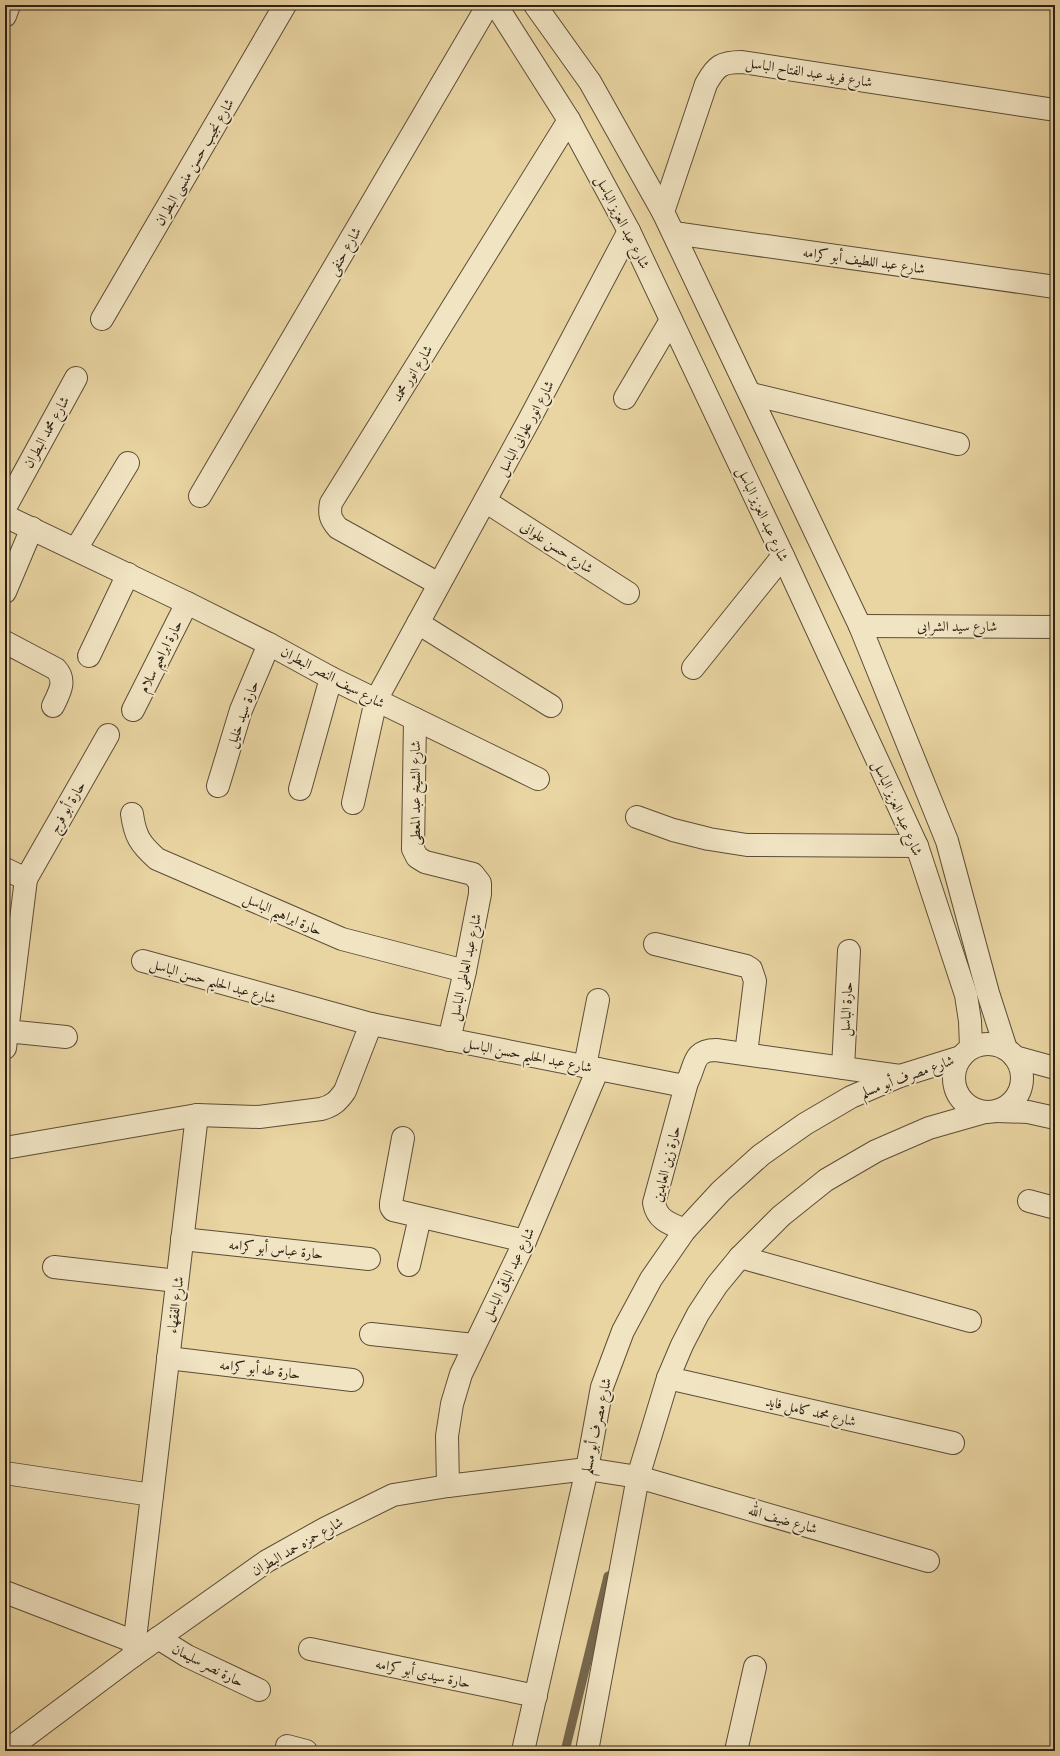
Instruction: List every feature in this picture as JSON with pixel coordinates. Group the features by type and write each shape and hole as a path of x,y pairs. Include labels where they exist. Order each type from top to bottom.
{"street":[{"path":"5,16 9,5"},
{"name":"شارع نجيب حسن منسى البطران","path":"102,319 285,5"},
{"name":"شارع حنفى","path":"200,496 488,5"},
{"name":"شارع عبد العزيز الباسل","path":"496,5 569,120 629,231 783,556 917,846 966,995 970,1021 966,1052"},
{"path":"535,5 590,82 674,233 860,626 947,841 988,993 1010,1053 1021,1069 1022,1082 1018,1095 1009,1105 930,1128 876,1151 826,1180 781,1216 740,1257 717,1285 698,1314 682,1345 668,1378 638,1476 587,1751"},
{"name":"شارع فريد عبد الفتاح الباسل","path":"663,212 706,84 714,70 727,62 742,62 1055,110"},
{"name":"شارع انور محمد","path":"439,584 338,528 331,521 329,512 331,503 569,120"},
{"name":"شارع انور علوانى الباسل","path":"353,804 376,700 485,501 629,231"},
{"name":"شارع عبد اللطيف أبو كرامه","path":"674,233 1055,286"},
{"path":"624,398 671,320"},
{"name":"شارع محمد البطران","path":"5,508 76,378"},
{"path":"751,394 958,444"},
{"path":"76,549 128,463"},
{"name":"شارع حسن علوانى","path":"485,501 628,593"},
{"name":"شارع سيف النصر البطران","path":"5,516 187,603 269,644 331,678 538,778"},
{"path":"5,592 32,528"},
{"path":"693,668 783,556"},
{"path":"89,656 128,574"},
{"name":"حارة ابراهيم سلام","path":"133,710 187,603"},
{"path":"418,623 551,706"},
{"name":"شارع سيد الشرابى","path":"860,626 1055,627"},
{"path":"5,642 56,669 61,674 63,681 53,706"},
{"name":"حارة سيد خليل","path":"218,786 242,710 269,644"},
{"path":"300,789 331,678"},
{"name":"شارع الشيخ عبد المعطى","path":"416,719 413,848 417,857 425,862 473,874 480,883 480,894"},
{"name":"حارة أبو فرج","path":"6,1040 26,880 108,736"},
{"name":"حارة ابراهيم الباسل","path":"132,814 135,831 143,847 157,859 342,939 465,971"},
{"path":"637,817 673,830 710,839 747,845 917,846"},
{"path":"5,869 26,880"},
{"name":"شارع عبد العاطى الباسل","path":"449,1040 465,971 480,894"},
{"path":"655,944 746,966 751,969 755,981 746,1054"},
{"name":"حارة الباسل","path":"843,1068 849,951"},
{"name":"شارع عبد الحليم حسن الباسل","path":"143,961 371,1024 679,1085 687,1082"},
{"name":"شارع عبد الباقى الباسل","path":"448,1486 447,1436 452,1404 461,1374 525,1241 591,1068 598,1000"},
{"path":"5,1148 197,1115 260,1117 321,1109 331,1106 339,1100 345,1091 371,1024"},
{"path":"6,1040 66,1036"},
{"path":"1055,1068 1010,1053 995,1045 983,1044 966,1052 954,1070 954,1084 960,1098 971,1108 991,1111 1028,1112 1055,1118"},
{"path":"687,1082 696,1059 706,1050 746,1054 900,1076"},
{"name":"شارع مصرف أبو مسلم","path":"523,1751 586,1469 602,1387 623,1331 651,1279 685,1230 721,1191 755,1160 805,1124 851,1097 900,1076 966,1052"},
{"name":"حارة زين العابدين","path":"685,1230 666,1223 660,1218 654,1203 687,1082"},
{"name":"شارع الفقهاء","path":"134,1649 197,1115"},
{"path":"402,1138 391,1207 397,1212 525,1241"},
{"path":"1029,1201 1055,1208"},
{"path":"409,1265 420,1217"},
{"name":"حارة عباس أبو كرامه","path":"182,1239 369,1259"},
{"path":"740,1257 970,1321"},
{"path":"54,1267 177,1281"},
{"path":"372,1334 474,1345"},
{"name":"حارة طه أبو كرامه","path":"168,1358 352,1380"},
{"name":"شارع محمد كامل فايد","path":"668,1378 953,1443"},
{"name":"شارع حمزه حمد البطران","path":"6,1751 134,1649 158,1638 267,1561 326,1528 393,1495 448,1486 586,1469 638,1476"},
{"path":"5,1473 152,1495"},
{"name":"شارع ضيف الله","path":"638,1476 928,1561"},
{"path":"5,1592 134,1649"},
{"name":"حارة نصر سليمان","path":"158,1638 187,1656 259,1690"},
{"name":"حارة سيدى أبو كرامه","path":"310,1649 536,1696"},
{"path":"736,1751 755,1667"}],"waterway":[{"path":"565,1751 608,1576"}]}
